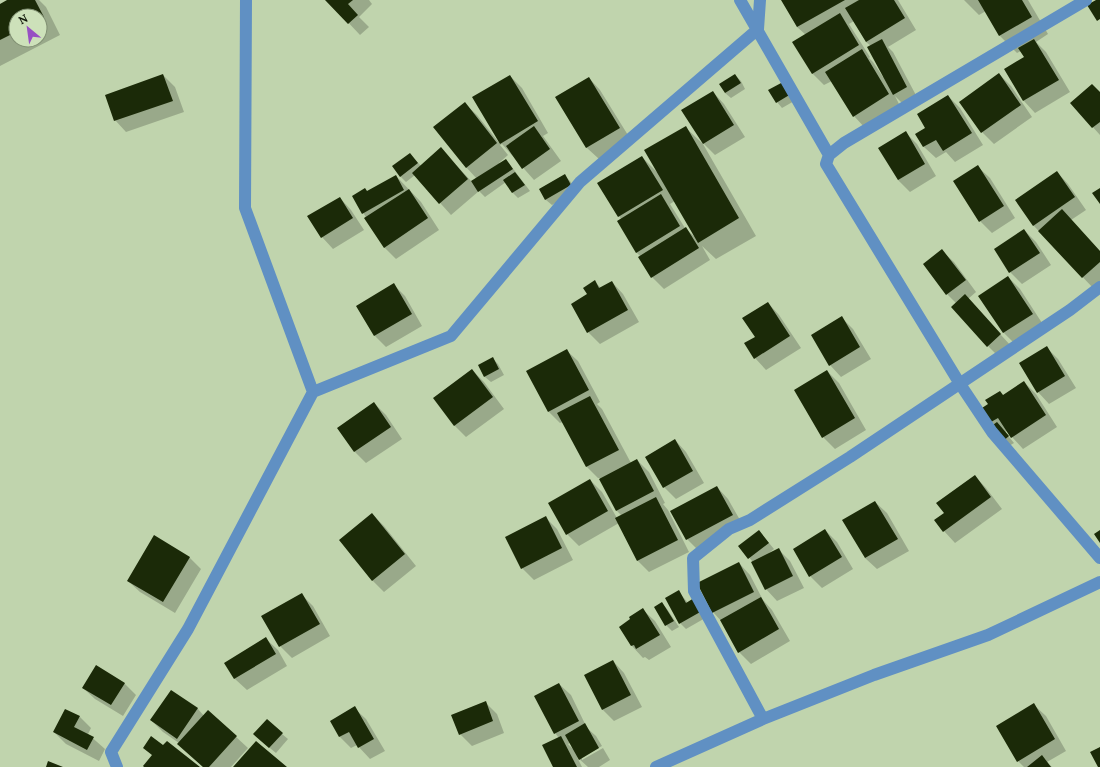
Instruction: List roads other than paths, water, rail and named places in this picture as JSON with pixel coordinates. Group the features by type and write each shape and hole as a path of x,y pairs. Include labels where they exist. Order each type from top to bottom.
{"street":[{"path":"246,0 245,208 313,392"},
{"path":"740,0 829,154"},
{"path":"117,767 112,752 188,629 313,392 451,336 580,182 758,29 760,0"},
{"path":"1086,0 844,143 829,154 826,164 960,384 992,432 1100,558"},
{"path":"763,719 694,591 693,558 729,529 750,520 850,457 1070,310 1100,287"},
{"path":"656,767 763,719 874,675 988,635 1100,582"}]}
